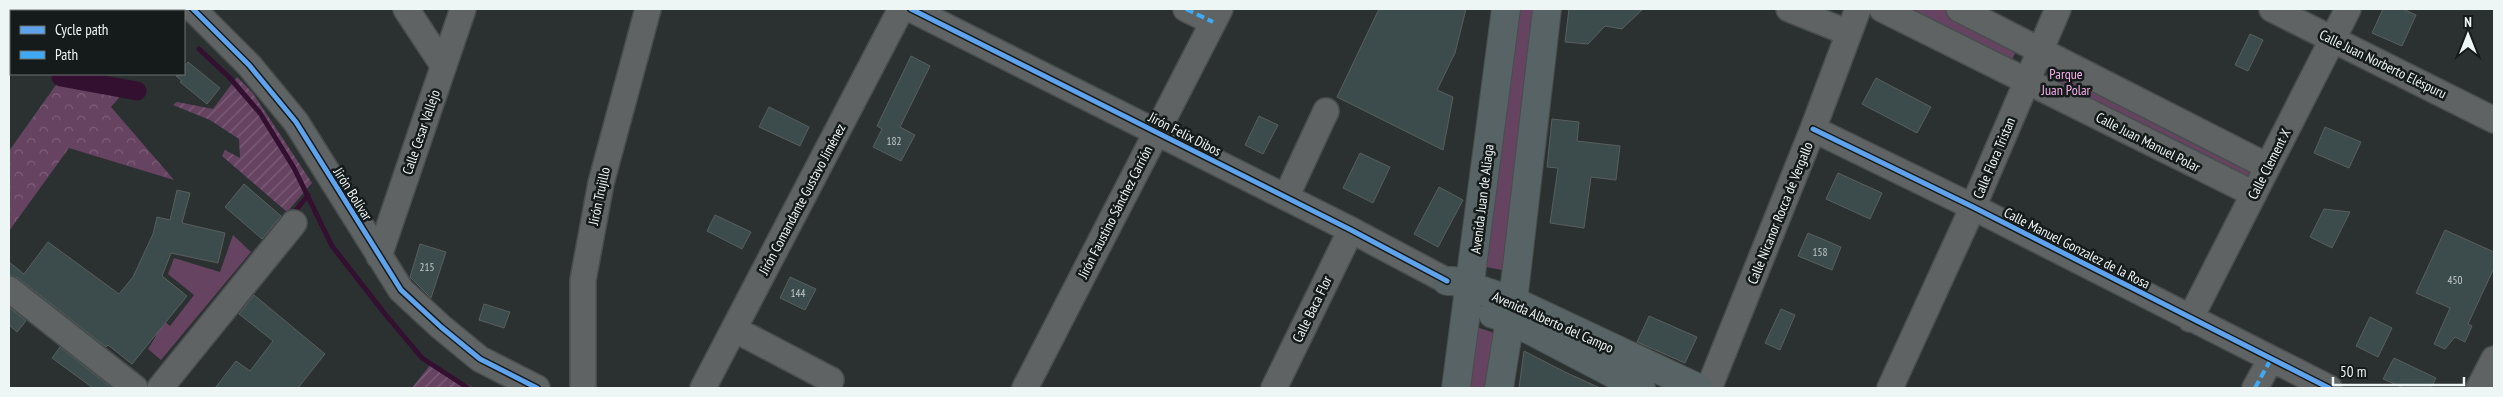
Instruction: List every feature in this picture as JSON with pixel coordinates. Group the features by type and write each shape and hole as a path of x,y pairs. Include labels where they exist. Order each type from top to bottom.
{"main road":[{"name":"Avenida Juan de Aliaga","path":"1456,388 1462,290 1477,242 1506,9"},
{"path":"1499,388 1519,247 1547,9"},
{"path":"1477,242 1485,258 1496,263 1508,261 1517,253 1519,247"},
{"name":"Avenida Alberto del Campo","path":"1462,290 1698,388"},
{"name":"Avenida Alberto del Campo","path":"1511,310 1641,388"}],"street":[{"name":"Jirón Bolívar","path":"193,9 249,65 296,122 402,290 441,327 480,359 537,388"},
{"path":"406,9 443,65"},
{"name":"Calle Cesar Vallejo","path":"379,256 463,9"},
{"name":"Jirón Trujillo","path":"584,388 584,280 601,183 648,9"},
{"name":"Jirón Comandante Gustavo Jiménez","path":"703,388 901,9"},
{"name":"Jirón Felix Dibos","path":"911,9 1351,230 1462,290"},
{"path":"1186,9 1216,15"},
{"path":"1789,9 1849,33"},
{"name":"Calle Nicanor Rocca de Vergallo","path":"1709,388 1813,129 1858,9"},
{"name":"Calle Juan Manuel Polar","path":"1882,9 2254,194"},
{"path":"1959,9 2267,166"},
{"name":"Calle Flora Tristan","path":"1890,388 1973,207 2039,49 2058,9"},
{"name":"Calle Juan Norberto Eléspuru","path":"2272,9 2494,120"},
{"name":"Calle Clement X","path":"2190,327 2267,166 2348,9"},
{"name":"Jirón Faustino Sánchez Carrión","path":"1025,388 1216,15"},
{"path":"1286,197 1326,111"},
{"name":"Calle Manuel Gonzalez de la Rosa","path":"1813,129 1973,207 2190,327 2270,359 2329,388"},
{"path":"162,388 294,223"},
{"name":"Calle Baca Flor","path":"1274,388 1351,230"},
{"path":"9,289 134,388"},
{"path":"734,329 831,380"},
{"path":"2255,388 2270,359"},
{"path":"2479,388 2494,359"}],"green space":[{"path":"1511,9 1542,9 1512,272 1476,265"},
{"name":"Parque Juan Polar","path":"1882,9 1959,9 2016,51 2007,71"},
{"name":"Parque Juan Polar","path":"2055,58 2265,165 2255,192 2041,88"},
{"path":"237,77 252,92 312,183 287,212 222,156 225,150 240,158 239,139 210,120 173,105 177,102 213,109"},
{"path":"58,82 124,92 111,107 174,180 69,148 9,231 9,151"},
{"path":"233,235 251,252 161,360 148,349 156,336 135,317 144,305 170,326 194,295 168,274 174,258 220,272"},
{"path":"1464,323 1507,337 1499,388 1456,388"},
{"path":"430,365 474,388 412,388"}],"building":[{"path":"1379,9 1466,9 1455,53 1437,90 1453,97 1443,150 1337,97"},
{"path":"1569,9 1643,9 1622,29 1605,26 1588,44 1565,42"},
{"path":"2383,9 2403,9 2416,15 2402,46 2372,33"},
{"path":"2250,34 2263,40 2248,71 2235,65"},
{"path":"911,56 930,66 900,127 915,135 901,161 873,147 882,129 877,126"},
{"path":"188,62 220,88 207,104 180,82 182,81 176,76 185,75 185,66"},
{"path":"1876,78 1931,107 1917,133 1862,104"},
{"path":"769,107 809,127 800,146 759,127"},
{"path":"1259,116 1278,125 1263,154 1245,145"},
{"path":"1552,119 1579,122 1577,141 1620,146 1616,180 1591,177 1584,228 1550,223 1558,168 1547,167"},
{"path":"2325,127 2361,142 2349,168 2314,153"},
{"path":"1360,153 1390,167 1373,203 1343,188"},
{"path":"1838,173 1882,193 1870,219 1826,199"},
{"path":"244,184 281,216 262,239 225,207"},
{"path":"1439,187 1463,200 1438,247 1414,234"},
{"path":"177,190 190,193 182,223 225,233 218,263 171,253 162,276 187,296 132,364 108,345 106,347 18,278 9,275 9,262 24,274 48,242 119,294 133,277 153,234 157,217 170,220"},
{"path":"2324,209 2350,212 2332,248 2310,237"},
{"path":"715,215 751,232 742,249 707,231"},
{"path":"2445,230 2494,252 2494,268 2468,324 2472,326 2465,342 2455,337 2445,349 2434,344 2450,308 2416,293"},
{"path":"1808,233 1841,247 1832,270 1798,256"},
{"path":"420,244 446,252 431,298 410,277"},
{"path":"790,277 816,289 805,310 780,298"},
{"path":"254,295 325,354 298,388 215,388 236,361 250,371 273,341 239,314"},
{"path":"484,304 510,312 504,328 479,320"},
{"path":"9,307 26,321 17,332 9,325"},
{"path":"1781,309 1795,315 1780,350 1765,343"},
{"path":"1649,316 1697,337 1685,363 1637,342"},
{"path":"2370,317 2392,328 2378,357 2356,346"},
{"path":"60,347 112,388 93,388 52,358"},
{"path":"1524,351 1565,372 1600,388 1519,388"},
{"path":"2394,358 2436,378 2431,388 2404,388 2383,379"}],"waterway":[{"path":"199,49 229,77 260,113 294,168 332,246 385,314 422,358 468,388"},
{"path":"61,77 137,91"},
{"path":"292,215 308,195"}],"marked path":[{"path":"1186,9 1213,22"},
{"path":"2255,388 2271,359"}],"cycle path":[{"path":"193,9 249,65 296,122 401,290 441,327 480,359 537,388"},
{"path":"911,9 1351,230 1447,281"},
{"path":"1813,129 1973,207 2329,388"}]}
